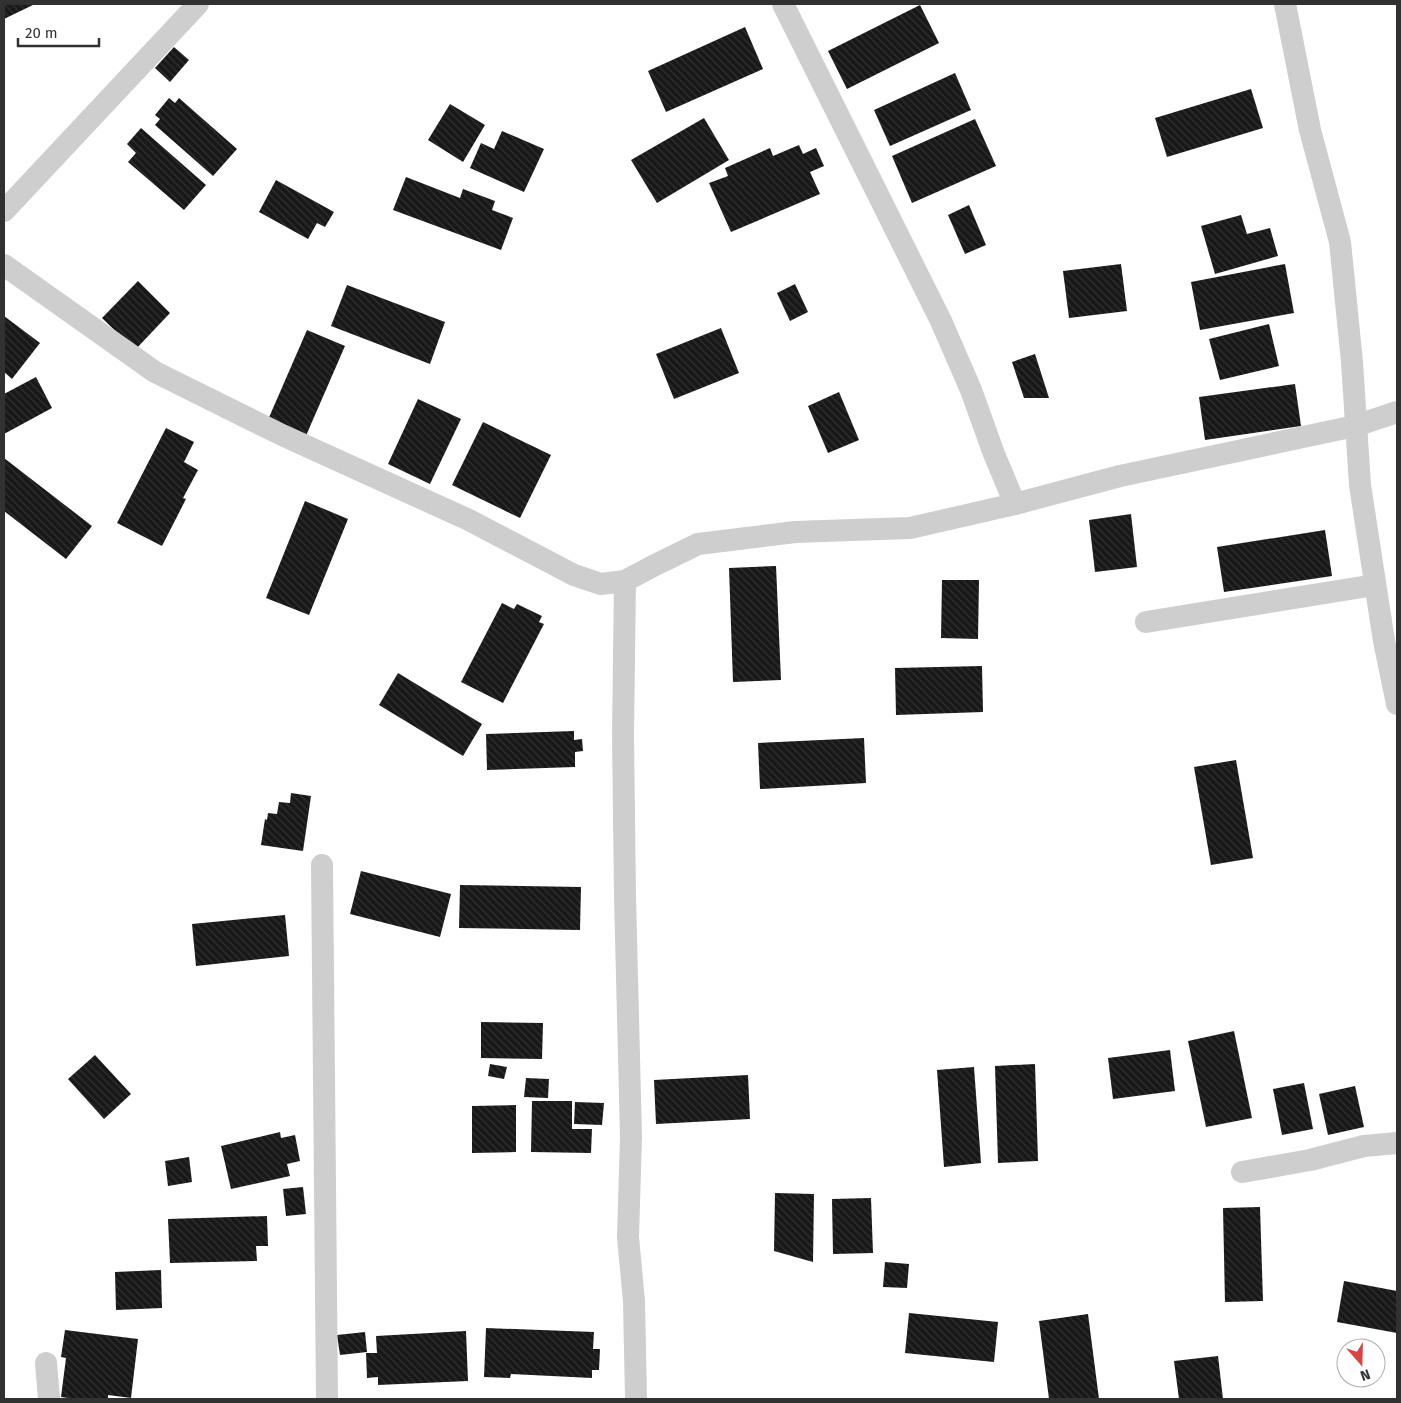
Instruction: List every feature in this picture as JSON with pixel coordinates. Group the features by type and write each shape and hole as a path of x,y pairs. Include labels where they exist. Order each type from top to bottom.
{"street":[{"path":"4,210 198,4"},
{"path":"783,4 941,321 971,390 994,454 1015,504"},
{"path":"1284,4 1310,130 1340,242 1352,362 1360,485 1384,641 1397,704"},
{"path":"4,265 155,372 282,435 469,520 574,574 601,584 626,581 698,544 795,532 910,528 1015,504 1120,476 1356,426 1397,412"},
{"path":"626,581 623,735 631,1137 628,1237 634,1301 636,1399"},
{"path":"1146,622 1375,585"},
{"path":"322,865 327,1399"},
{"path":"1242,1172 1310,1160 1364,1146 1397,1143"},
{"path":"46,1364 50,1399"}],"building":[{"path":"4,4 35,4 4,19"},
{"path":"920,5 939,43 847,89 828,51"},
{"path":"745,27 763,69 666,112 648,71"},
{"path":"174,47 189,60 170,82 155,68"},
{"path":"955,73 971,110 890,146 874,110"},
{"path":"1251,89 1263,128 1167,157 1155,118"},
{"path":"169,98 175,103 179,98 237,149 213,176 155,125 160,119 155,115"},
{"path":"450,104 485,125 463,162 428,140"},
{"path":"704,118 729,160 657,203 631,160"},
{"path":"975,119 996,166 912,203 892,156"},
{"path":"141,128 206,185 184,210 128,162 136,153 127,144"},
{"path":"502,131 544,149 524,192 470,168 481,143 494,149"},
{"path":"799,145 803,154 816,148 824,166 810,172 820,194 731,232 709,183 728,176 725,168 770,148 773,156"},
{"path":"406,177 460,198 463,189 495,201 492,210 513,218 501,250 393,210"},
{"path":"276,180 334,212 325,227 317,223 308,239 259,212"},
{"path":"969,205 986,245 965,254 948,215"},
{"path":"1241,215 1247,234 1270,228 1278,256 1215,274 1201,226"},
{"path":"1121,264 1127,311 1069,318 1063,271"},
{"path":"1285,264 1294,313 1200,330 1191,282"},
{"path":"138,281 170,313 135,350 102,318"},
{"path":"795,284 808,312 790,321 777,293"},
{"path":"347,285 445,322 430,364 331,326"},
{"path":"4,316 40,343 12,379 4,372"},
{"path":"1269,324 1279,366 1220,380 1209,339"},
{"path":"721,328 739,373 674,399 656,354"},
{"path":"307,330 345,346 305,438 267,422"},
{"path":"1035,354 1049,398 1024,398 1012,362"},
{"path":"36,377 52,408 4,434 4,394"},
{"path":"1295,384 1301,426 1205,440 1199,397"},
{"path":"839,392 859,440 828,453 808,406"},
{"path":"418,399 461,419 430,484 388,464"},
{"path":"483,422 551,455 520,518 452,485"},
{"path":"166,428 194,442 184,462 198,470 183,498 186,499 162,546 117,523"},
{"path":"4,458 92,526 66,559 4,511"},
{"path":"305,501 348,519 309,615 266,598"},
{"path":"1131,514 1137,567 1095,572 1089,520"},
{"path":"1325,530 1332,576 1224,592 1217,547"},
{"path":"776,566 781,680 733,682 729,568"},
{"path":"942,580 979,580 978,639 941,638"},
{"path":"502,603 514,609 517,604 542,616 539,622 544,624 503,703 461,682"},
{"path":"982,666 983,712 896,715 895,668"},
{"path":"398,673 482,724 463,756 379,705"},
{"path":"574,731 574,740 582,739 583,751 575,752 575,767 487,770 486,734"},
{"path":"864,738 866,783 760,789 758,743"},
{"path":"1236,760 1253,858 1211,865 1194,767"},
{"path":"291,793 311,796 303,851 261,845 265,819 267,820 268,813 277,814 279,802 290,803"},
{"path":"361,871 451,894 440,937 350,914"},
{"path":"460,885 581,887 580,930 459,928"},
{"path":"285,915 289,956 196,966 192,924"},
{"path":"481,1022 543,1023 542,1059 481,1058"},
{"path":"1234,1031 1252,1118 1206,1127 1188,1041"},
{"path":"1170,1050 1175,1091 1113,1099 1108,1058"},
{"path":"95,1055 131,1094 104,1119 68,1079"},
{"path":"490,1064 507,1067 504,1079 488,1076"},
{"path":"1035,1064 1038,1161 998,1163 995,1066"},
{"path":"974,1067 981,1163 944,1167 937,1070"},
{"path":"748,1075 750,1119 656,1124 654,1080"},
{"path":"526,1078 549,1079 548,1098 524,1097"},
{"path":"1304,1083 1313,1129 1282,1135 1273,1089"},
{"path":"1355,1086 1364,1127 1328,1135 1319,1094"},
{"path":"532,1101 572,1101 572,1129 592,1129 591,1153 531,1152"},
{"path":"575,1102 604,1103 602,1125 574,1124"},
{"path":"516,1105 516,1152 472,1153 472,1106"},
{"path":"280,1132 281,1138 295,1135 300,1161 287,1164 290,1176 231,1189 221,1146"},
{"path":"189,1157 192,1182 168,1186 165,1161"},
{"path":"303,1187 306,1214 286,1216 283,1189"},
{"path":"775,1193 814,1194 813,1262 774,1251"},
{"path":"871,1198 873,1253 833,1254 832,1199"},
{"path":"1260,1207 1263,1301 1225,1302 1223,1208"},
{"path":"267,1216 268,1246 256,1246 257,1261 170,1263 168,1219"},
{"path":"885,1262 909,1264 907,1288 883,1287"},
{"path":"161,1270 162,1308 116,1310 115,1272"},
{"path":"1344,1281 1397,1291 1397,1333 1337,1322"},
{"path":"909,1313 998,1322 994,1362 905,1353"},
{"path":"1088,1314 1099,1399 1049,1399 1039,1321"},
{"path":"486,1328 594,1332 593,1349 600,1349 599,1370 592,1370 592,1378 511,1374 510,1378 484,1377"},
{"path":"65,1330 138,1339 131,1398 108,1395 108,1399 61,1397 66,1358 61,1357"},
{"path":"466,1331 468,1381 378,1385 378,1377 367,1378 366,1353 377,1353 376,1336"},
{"path":"365,1332 367,1352 340,1355 337,1335"},
{"path":"1218,1356 1223,1399 1179,1399 1174,1361"}]}
